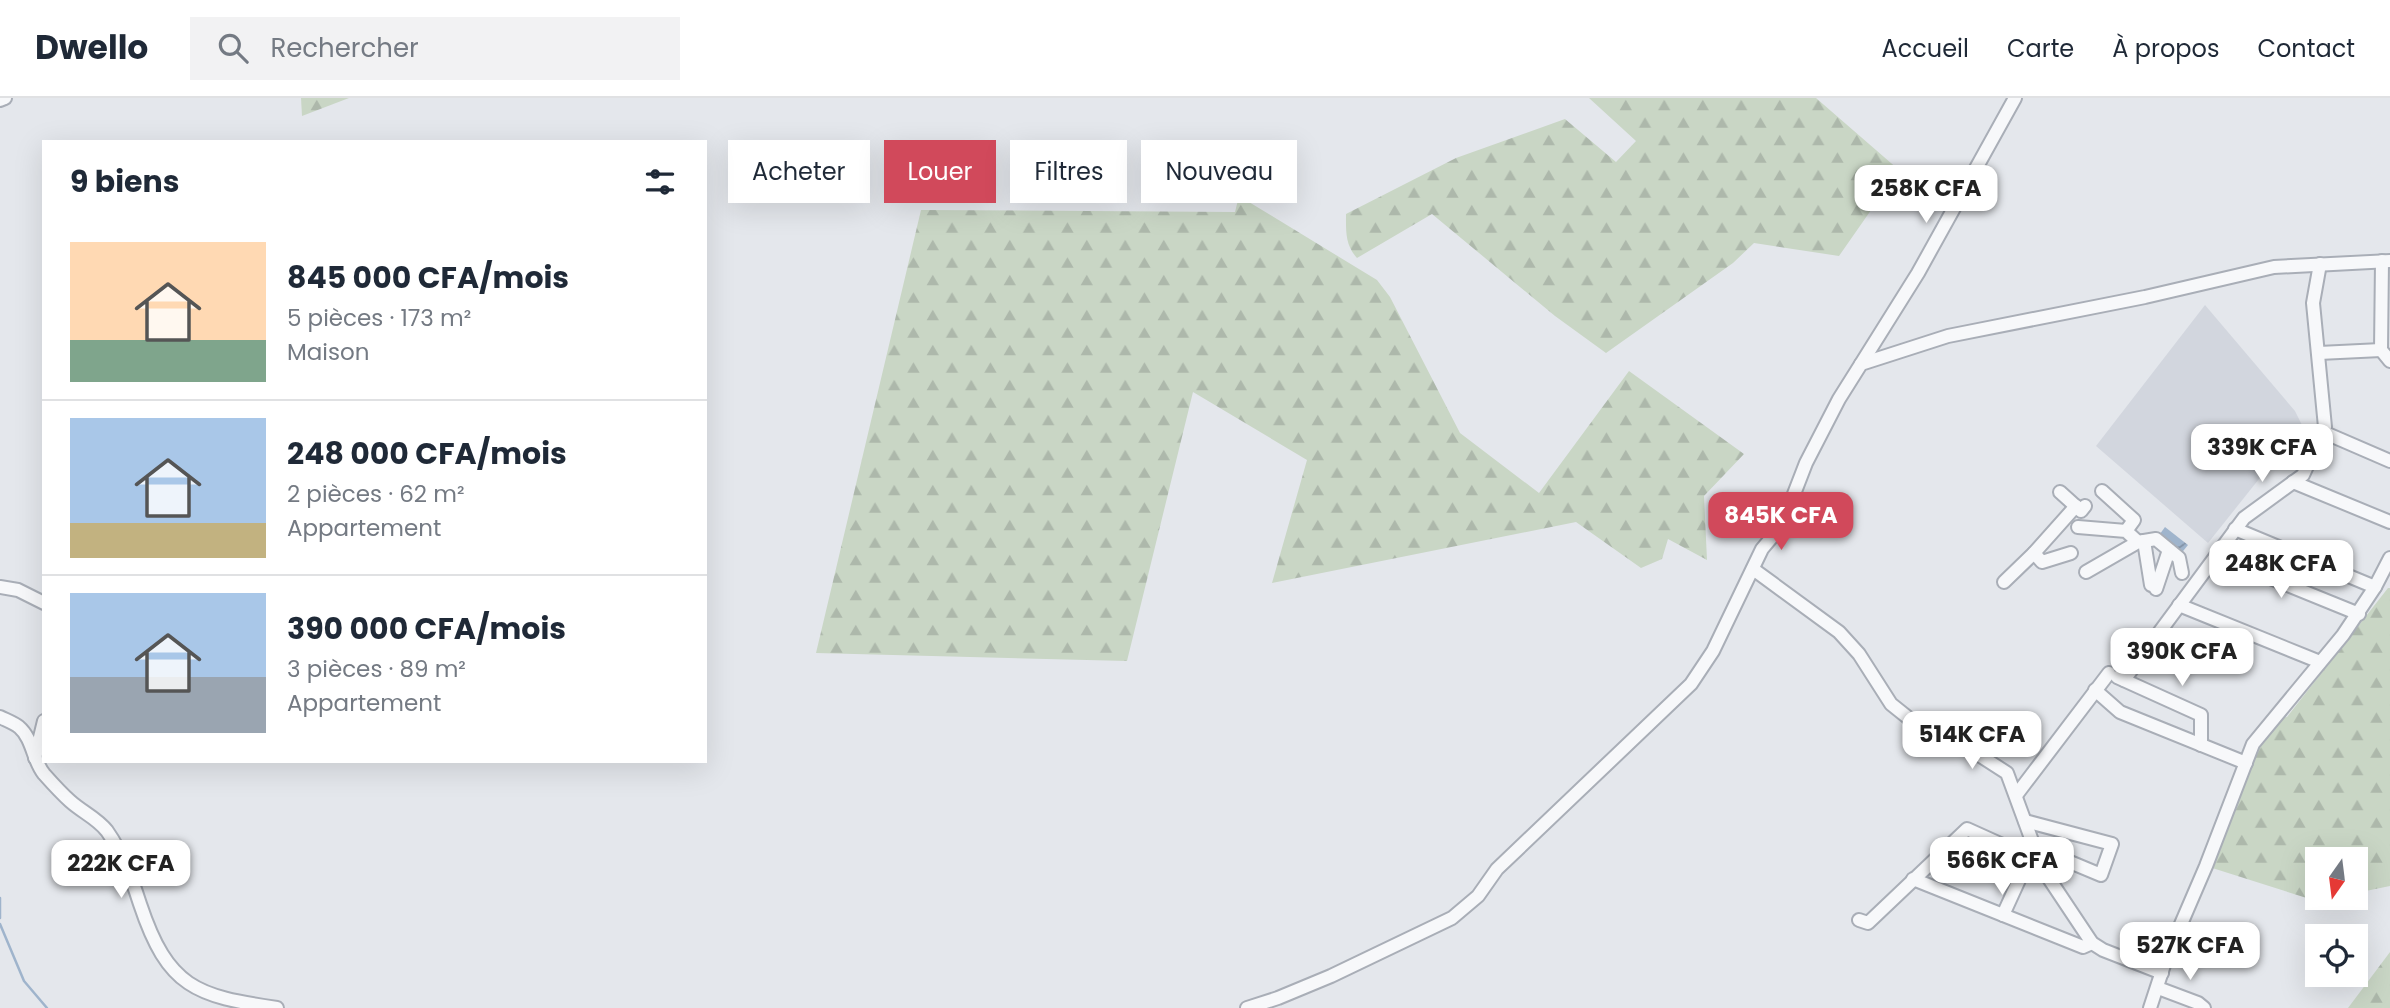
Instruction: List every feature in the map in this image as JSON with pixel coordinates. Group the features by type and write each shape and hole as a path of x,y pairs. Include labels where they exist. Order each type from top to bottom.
{"street":[{"path":"0,100 5,98"},
{"path":"1247,1008 1331,976 1452,918 1470,905 1497,869 1691,684 1713,652 1766,543 1782,525 1806,463 1839,399 1918,273 2015,98"},
{"path":"1861,364 1948,336 2145,297 2274,267 2386,261 2382,350 2390,361"},
{"path":"2124,680 2244,518 2303,475 2325,427 2313,303 2320,264"},
{"path":"2319,353 2382,350"},
{"path":"2323,432 2390,461"},
{"path":"2293,482 2390,522"},
{"path":"2102,491 2134,520 2126,531"},
{"path":"2004,582 2081,506 2062,496"},
{"path":"2078,527 2126,531 2141,542 2159,585 2169,550"},
{"path":"2235,530 2382,582"},
{"path":"2086,572 2141,542 2156,539 2179,558 2182,573"},
{"path":"2034,553 2042,562 2071,553"},
{"path":"2216,556 2358,614"},
{"path":"2150,1008 2166,959 2206,866 2253,744 2382,582 2390,558"},
{"path":"1753,569 1839,632 1859,654 1891,705 1911,720 1962,744 2007,773 2017,794 2032,852 2092,943 2103,950 2162,973"},
{"path":"0,587 18,590 42,602"},
{"path":"2179,605 2320,662"},
{"path":"2017,794 2107,672 2201,715 2201,745"},
{"path":"2095,690 2120,712 2246,762"},
{"path":"0,717 19,727 30,744 41,771 71,802 106,830 123,856 146,921 163,957 178,975 193,988 213,996 228,1001 277,1008"},
{"path":"35,758 42,729"},
{"path":"1859,920 1868,923 1967,830 2101,875 2112,844 2025,821"},
{"path":"2003,915 2032,852"},
{"path":"1913,879 2083,947 2092,943"},
{"path":"2158,988 2198,1003 2204,1008"}],"shaded area":[{"path":"2205,305 2295,411 2302,425 2208,543 2096,446"}],"green space":[{"path":"301,98 349,98 302,116"},
{"path":"1589,98 1816,98 1899,170 1839,256 1754,243 1733,263 1606,353 1555,316 1432,214 1357,258 1353,253 1347,238 1346,214 1456,158 1565,119 1616,162 1636,141"},
{"path":"1237,203 1250,203 1377,280 1390,297 1460,433 1539,493 1629,371 1744,454 1704,496 1707,560 1668,539 1662,559 1641,568 1576,522 1272,583 1307,460 1193,392 1127,661 816,653 921,210 1235,212"},
{"path":"2390,588 2390,886 2368,891 2368,847 2305,847 2305,898 2206,866 2253,744 2272,719 2287,717"},
{"path":"2390,952 2390,1008 2348,1008 2364,987 2368,987 2368,981"}],"water":[{"path":"2165,527 2188,545 2179,556 2157,538"}],"waterway":[{"path":"0,898 0,918"},
{"path":"0,924 24,981 47,1008"}]}
